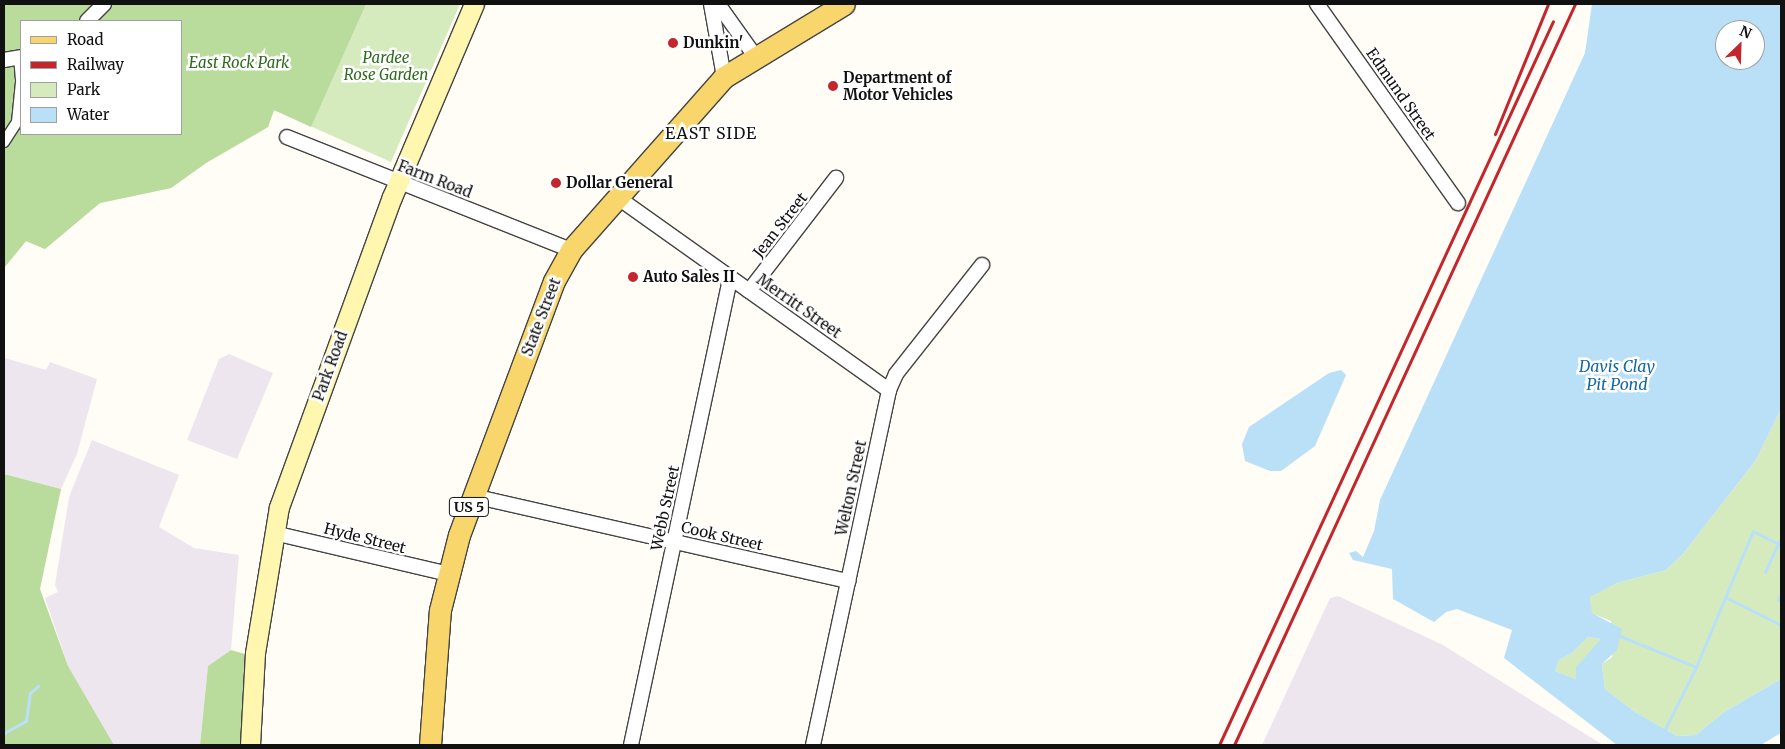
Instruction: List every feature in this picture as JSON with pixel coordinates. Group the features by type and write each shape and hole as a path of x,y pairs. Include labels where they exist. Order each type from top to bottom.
{"main road":[{"name":"Park Road","path":"250,745 255,654 274,533 293,466 398,182 474,4"},
{"name":"State Street","path":"430,745 436,647 449,574 473,496 554,281 571,250 724,77 755,56 844,4"}],"street":[{"path":"88,20 104,4"},
{"path":"711,4 724,77"},
{"path":"718,4 755,56"},
{"name":"Edmund Street","path":"1317,4 1458,203"},
{"path":"4,60 20,57"},
{"path":"4,142 19,122 20,101"},
{"name":"Farm Road","path":"287,137 571,250"},
{"name":"Jean Street","path":"749,291 836,178"},
{"name":"Merritt Street","path":"617,197 888,390"},
{"name":"Welton Street","path":"813,745 888,390 896,374 982,265"},
{"name":"Webb Street","path":"631,745 730,278"},
{"name":"Cook Street","path":"473,496 848,581"},
{"name":"Hyde Street","path":"274,533 449,574"}],"shaded area":[{"path":"229,354 273,373 237,459 187,440 219,359"},
{"path":"5,358 46,370 50,362 97,379 77,454 61,489 4,474"},
{"path":"92,440 179,475 159,527 194,548 239,555 231,650 208,666 200,745 114,745 68,666 45,598 58,592 55,585 69,497"},
{"path":"1338,596 1443,645 1603,745 1262,745 1330,598"}],"green space":[{"name":"East Rock Park","path":"4,4 460,4 391,162 274,110 268,127 206,163 171,188 100,203 45,249 26,241 4,268"},
{"name":"East Rock Park","path":"4,4 366,4 311,127 274,110 268,127 206,163 171,188 100,203 45,249 26,241 4,268"},
{"path":"1781,409 1781,679 1724,712 1696,735 1677,736 1635,712 1605,689 1602,664 1612,657 1611,621 1591,613 1590,596 1617,583 1666,570 1683,554 1756,460"},
{"path":"4,474 61,489 40,589 68,666 114,745 4,745"},
{"path":"1588,637 1602,639 1577,667 1576,679 1555,671 1559,660 1572,653"},
{"path":"231,650 252,656 245,745 200,745 208,666"}],"water":[{"name":"Davis Clay Pit Pond","path":"1592,4 1781,4 1781,409 1756,460 1683,554 1666,570 1617,583 1590,597 1592,613 1622,629 1617,650 1602,664 1605,689 1635,712 1677,736 1696,735 1724,712 1781,679 1781,733 1761,745 1617,745 1504,658 1512,630 1457,609 1446,612 1434,622 1393,599 1392,569 1353,560 1349,553 1356,551 1363,557 1374,531 1380,500 1585,53","holes":["1588,637 1601,639 1576,667 1576,679 1555,671 1559,660 1572,653"]},
{"path":"1341,370 1346,375 1315,446 1281,471 1270,471 1245,461 1242,444 1249,427 1329,373"}],"waterway":[{"path":"1620,636 1696,667 1753,531 1781,545"},
{"path":"1765,572 1781,537"},
{"path":"1778,600 1781,593"},
{"path":"1725,597 1781,625"},
{"path":"1665,729 1696,667"},
{"path":"4,733 26,721 30,693 38,686"}],"railway":[{"path":"1495,134 1548,4"},
{"path":"1234,745 1575,4"},
{"path":"1219,745 1553,21"}],"place":[{"name":"Dunkin'","path":"673,43"},
{"name":"Department of Motor Vehicles","path":"833,86"},
{"name":"Dollar General","path":"556,183"},
{"name":"Auto Sales II","path":"633,277"}],"district":[{"name":"EAST SIDE","path":"711,133"}],"park label":[{"name":"Pardee Rose Garden","path":"386,66"}]}
